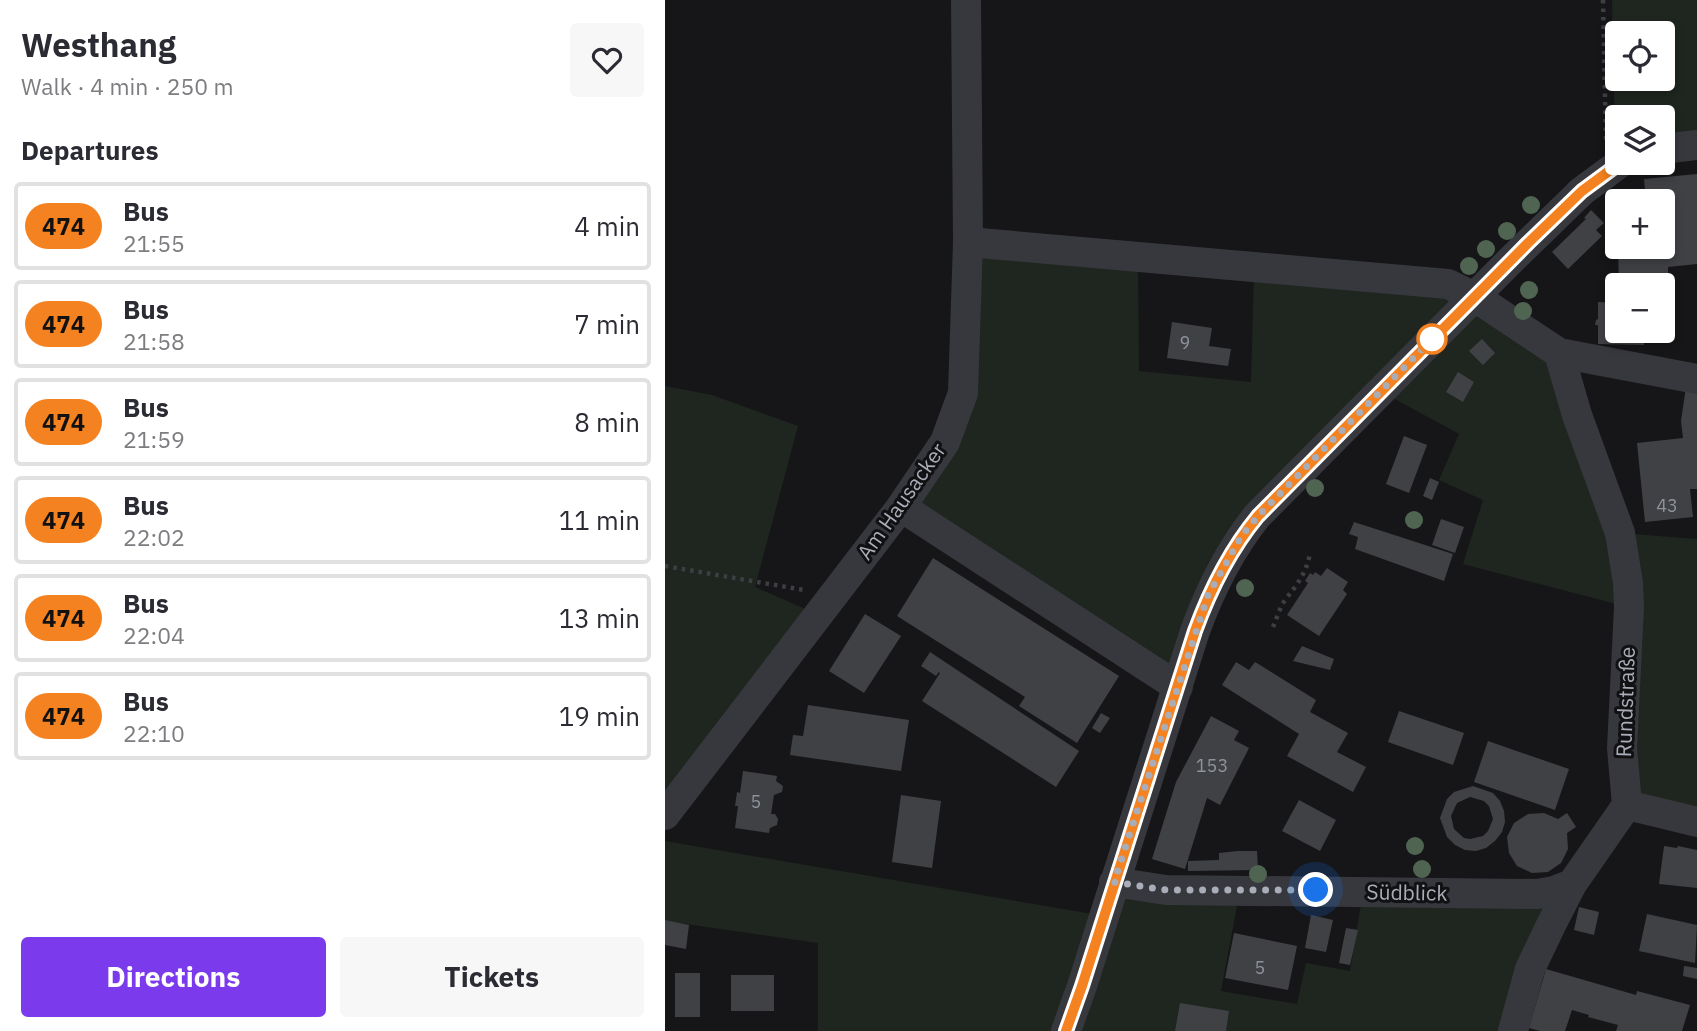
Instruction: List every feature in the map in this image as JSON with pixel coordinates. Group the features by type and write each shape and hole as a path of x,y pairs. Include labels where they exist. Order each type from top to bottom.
{"street":[{"name":"Am Hausacker","path":"665,815 901,507 945,442 963,393 968,242 966,0"},
{"path":"1675,148 1697,145"},
{"path":"1066,1031 1208,595 1242,535 1380,391 1582,191 1605,173"},
{"path":"968,242 1448,284 1475,297 1559,354 1697,379"},
{"name":"Rundstraße","path":"1559,354 1577,415 1617,523 1622,545 1629,607 1622,748 1627,805"},
{"path":"901,507 1178,687"},
{"path":"1513,1031 1530,969 1572,884 1627,805 1697,822"},
{"name":"Südblick","path":"1114,882 1166,890 1527,894 1555,891 1572,884"}],"path":[{"path":"1603,0 1605,105"},
{"path":"1273,627 1283,602 1297,587 1310,553"},
{"path":"665,566 804,590"}],"shaded area":[{"path":"1612,0 1697,0 1697,131 1675,134 1675,105 1614,105 1614,91 1675,91 1675,21 1612,21"},
{"path":"968,242 1138,258 1139,371 1251,382 1254,273 1448,284 1559,353 1620,533 1697,539 1697,821 1627,805 1628,607 1463,564 1483,500 1439,480 1459,434 1380,391 1242,535 1177,687 901,507 945,442"},
{"path":"665,386 712,395 798,426 755,587 817,614 665,815"},
{"path":"665,841 1104,916 1114,882 1240,890 1221,991 1297,1004 1306,963 1350,971 1363,892 1554,891 1513,1031 818,1031 818,943 665,921"}],"building":[{"path":"1697,174 1697,264 1668,267 1668,273 1619,273 1618,259 1675,259 1675,189 1645,189 1644,179"},
{"path":"1591,210 1604,223 1596,230 1602,236 1568,269 1552,252 1586,219 1584,218"},
{"path":"1598,302 1605,302 1605,343 1644,345 1598,344 1598,325 1595,325 1598,319"},
{"path":"1172,322 1212,328 1209,346 1231,349 1228,366 1167,358"},
{"path":"1482,339 1495,353 1483,365 1469,351"},
{"path":"1458,372 1474,382 1463,402 1446,392"},
{"path":"1686,387 1697,389 1697,489 1690,489 1693,517 1645,522 1637,443 1683,438 1681,421"},
{"path":"1404,436 1427,445 1409,493 1386,484"},
{"path":"1430,478 1439,482 1432,500 1423,496"},
{"path":"1441,519 1464,527 1455,553 1432,545"},
{"path":"1354,522 1453,554 1444,581 1355,549 1358,537 1349,534"},
{"path":"933,558 1119,676 1077,743 1019,706 1025,697 897,616"},
{"path":"1327,568 1348,582 1343,590 1347,594 1319,636 1287,615 1308,583 1305,581 1310,573 1313,575 1315,572 1321,576"},
{"path":"865,614 901,636 864,693 829,671"},
{"path":"1302,646 1334,659 1330,670 1293,661"},
{"path":"930,652 1079,751 1056,787 922,701 940,673 936,676 921,666"},
{"path":"1236,662 1249,670 1255,662 1316,700 1310,712 1348,733 1337,752 1366,767 1353,792 1287,756 1299,734 1222,685"},
{"path":"808,705 909,720 901,771 790,755 793,735 803,736"},
{"path":"1399,711 1464,733 1453,765 1388,742"},
{"path":"1101,713 1110,718 1100,733 1092,728"},
{"path":"1211,716 1239,731 1234,740 1249,748 1220,805 1207,798 1185,869 1152,859 1176,782"},
{"path":"1488,741 1569,769 1555,810 1474,782"},
{"path":"743,771 777,776 776,781 783,786 782,792 774,795 771,814 775,814 778,819 777,825 770,828 769,833 735,828 738,806 735,806"},
{"path":"1473,786 1493,793 1500,801 1505,822 1502,832 1486,848 1465,850 1447,837 1440,818 1447,799 1454,792","holes":["1470,797 1484,801 1489,806 1493,819 1488,831 1483,836 1464,838 1454,829 1451,816 1457,803"]},
{"path":"901,795 941,801 932,868 892,862"},
{"path":"1299,800 1336,820 1320,851 1282,831"},
{"path":"1544,813 1558,819 1567,813 1576,827 1567,833 1568,849 1561,863 1548,872 1532,873 1517,866 1509,853 1507,837 1514,823 1528,814"},
{"path":"1664,846 1697,850 1697,888 1659,884"},
{"path":"1257,851 1258,870 1188,871 1188,861 1219,860 1219,853"},
{"path":"1579,907 1599,912 1594,935 1574,930"},
{"path":"1647,914 1697,925 1695,963 1639,951"},
{"path":"1311,915 1333,920 1326,952 1305,948"},
{"path":"665,920 689,925 686,949 665,945"},
{"path":"1346,928 1358,930 1350,965 1339,963"},
{"path":"1234,933 1297,946 1288,990 1225,978"},
{"path":"1684,966 1697,968 1697,979 1683,976"},
{"path":"1546,969 1636,995 1637,991 1690,1005 1682,1031 1616,1031 1618,1025 1572,1010 1565,1031 1529,1028"},
{"path":"675,973 700,973 700,1017 675,1017"},
{"path":"731,975 774,975 774,1011 731,1011"},
{"path":"1180,1003 1229,1011 1226,1031 1175,1031"}],"bus line":[{"name":"474","path":"1066,1031 1195,631 1208,595 1242,535 1364,407 1510,261 1582,191 1605,173"}],"route":[{"path":"1316,890 1166,890 1114,882 1208,595 1242,535 1432,339"}]}
